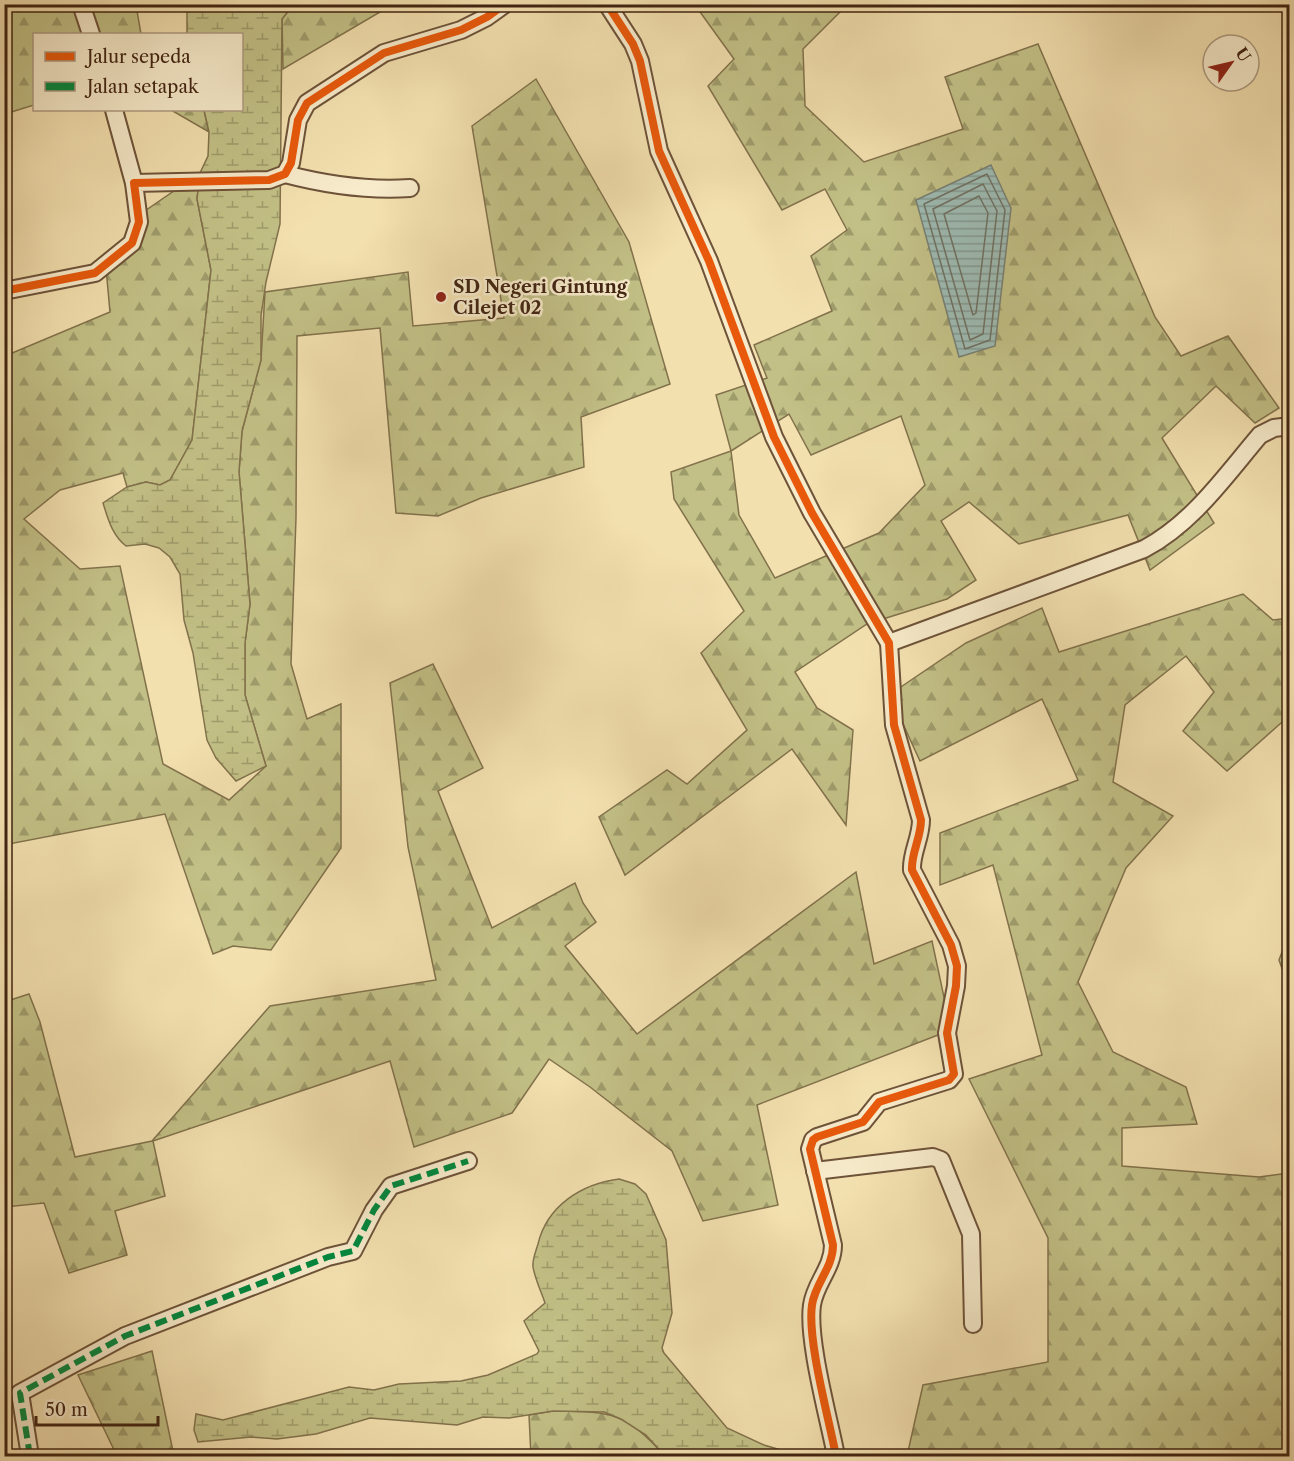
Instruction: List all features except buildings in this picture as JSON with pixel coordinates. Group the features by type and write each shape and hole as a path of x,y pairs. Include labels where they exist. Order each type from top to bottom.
{"street":[{"path":"81,4 91,33"},
{"path":"285,174 291,163 298,120 307,103 384,52 461,30 487,17 505,4"},
{"path":"607,4 633,44 640,62 658,151 709,261 774,437 812,513 889,643 894,725 921,820 921,835 912,860 912,870 951,945 957,966 956,986 947,1033 954,1074 948,1080 879,1102 863,1122 817,1137 810,1149 833,1245 833,1258 812,1304 811,1327 836,1456"},
{"path":"4,291 95,273 132,243 139,222 134,183 114,111"},
{"path":"134,183 269,180 285,174 326,185 380,190 410,188"},
{"path":"889,643 1144,549 1168,536 1185,522 1260,435 1274,428 1290,426"},
{"path":"815,1171 933,1157 941,1160 970,1234 973,1324"},
{"path":"30,1456 19,1399 20,1393 125,1336 328,1257 352,1251 374,1210 391,1186 468,1161"}],"green space":[{"path":"5,5 136,5 141,33 33,33 33,105 5,114"},
{"path":"187,5 293,5 282,19 280,224 266,282 261,316 261,360 242,431 239,472 250,604 245,643 245,695 266,766 236,781 216,758 207,740 193,653 184,620 180,574 170,557 159,548 145,544 126,546 121,542 111,526 103,503 127,487 146,482 160,485 170,480 192,440 211,270 197,199 200,173 208,156 209,132 204,111 243,111 243,33 187,33"},
{"path":"293,5 392,5 283,69 282,19"},
{"path":"695,5 847,5 803,49 805,106 864,162 963,129 945,77 1038,44 1155,317 1181,356 1228,336 1279,408 1255,423 1216,386 1162,438 1214,523 1150,570 1128,515 1019,544 969,502 941,521 976,580 947,599 867,624 795,672 817,708 853,730 846,825 792,749 625,875 599,817 667,770 687,784 747,730 701,653 744,611 674,499 671,472 731,451 716,395 767,378 754,345 832,311 811,256 847,230 825,189 782,210 708,86 734,59","holes":["789,414 811,455 901,416 925,485 879,533 775,578 739,515 731,451"]},
{"path":"536,79 629,242 670,384 581,417 584,467 481,498 438,516 396,513 380,328 297,336 296,518 291,664 307,719 341,704 341,848 271,950 233,946 213,954 165,814 9,844 5,834 5,356 110,312 106,268 139,215 200,173 197,199 211,270 192,440 170,480 160,485 146,482 127,487 123,473 60,490 24,519 80,569 120,566 163,764 229,800 266,766 245,695 245,643 250,604 239,472 242,431 261,360 265,292 408,272 413,326 504,318 472,126"},
{"path":"173,111 204,111 209,132"},
{"path":"1243,594 1273,620 1289,618 1289,716 1227,771 1183,731 1214,692 1186,656 1125,705 1113,782 1173,816 1126,868 1078,982 1113,1052 1186,1087 1197,1124 1122,1128 1122,1166 1259,1177 1289,1173 1289,1456 1082,1456 1061,1449 1055,1450 1053,1456 907,1456 923,1385 1048,1362 1048,1238 969,1079 1042,1055 993,865 940,885 940,833 1078,780 1042,699 920,761 897,711 892,693 966,643 1042,608 1059,652"},
{"path":"433,664 483,768 438,791 492,928 575,883 583,903 596,922 565,946 637,1034 856,872 874,964 932,941 951,1030 757,1105 778,1205 703,1221 672,1151 590,1087 549,1059 512,1113 414,1147 390,1061 153,1141 165,1196 115,1211 127,1255 69,1273 44,1203 5,1207 4,1002 29,994 40,1022 75,1157 152,1141 270,1006 436,980 408,847 390,683"},
{"path":"1289,934 1289,988 1279,960"},
{"path":"619,1179 635,1184 646,1194 666,1240 672,1313 662,1348 664,1353 727,1428 764,1445 801,1456 665,1456 646,1435 621,1419 604,1412 553,1411 509,1418 483,1417 457,1425 370,1418 316,1434 277,1439 251,1437 198,1442 194,1430 196,1414 223,1420 349,1387 374,1390 399,1384 461,1381 488,1375 537,1354 539,1351 524,1321 545,1303 533,1264 543,1231 549,1219 568,1199 592,1186"},
{"path":"152,1351 174,1456 117,1456 78,1375"},
{"path":"553,1411 590,1412 616,1417 638,1430 665,1456 531,1456 529,1415"}],"water":[{"path":"991,165 1011,208 995,346 959,357 916,200"}],"marked path":[{"path":"30,1456 20,1393 125,1336 328,1257 353,1251 374,1210 391,1186 468,1161"}],"cycle path":[{"path":"4,291 95,273 132,243 139,222 134,183 269,180 285,174 291,163 298,120 307,103 384,53 461,30 487,17 505,4"},
{"path":"607,4 633,44 640,61 659,151 709,261 774,437 812,513 889,643 894,725 921,820 912,870 951,945 957,966 956,986 947,1033 954,1074 949,1080 879,1102 863,1122 817,1137 813,1140 810,1149 833,1245 830,1261 814,1297 811,1320 820,1380 836,1456"}],"place":[{"name":"SD Negeri Gintung Cilejet 02","path":"441,297"}]}
